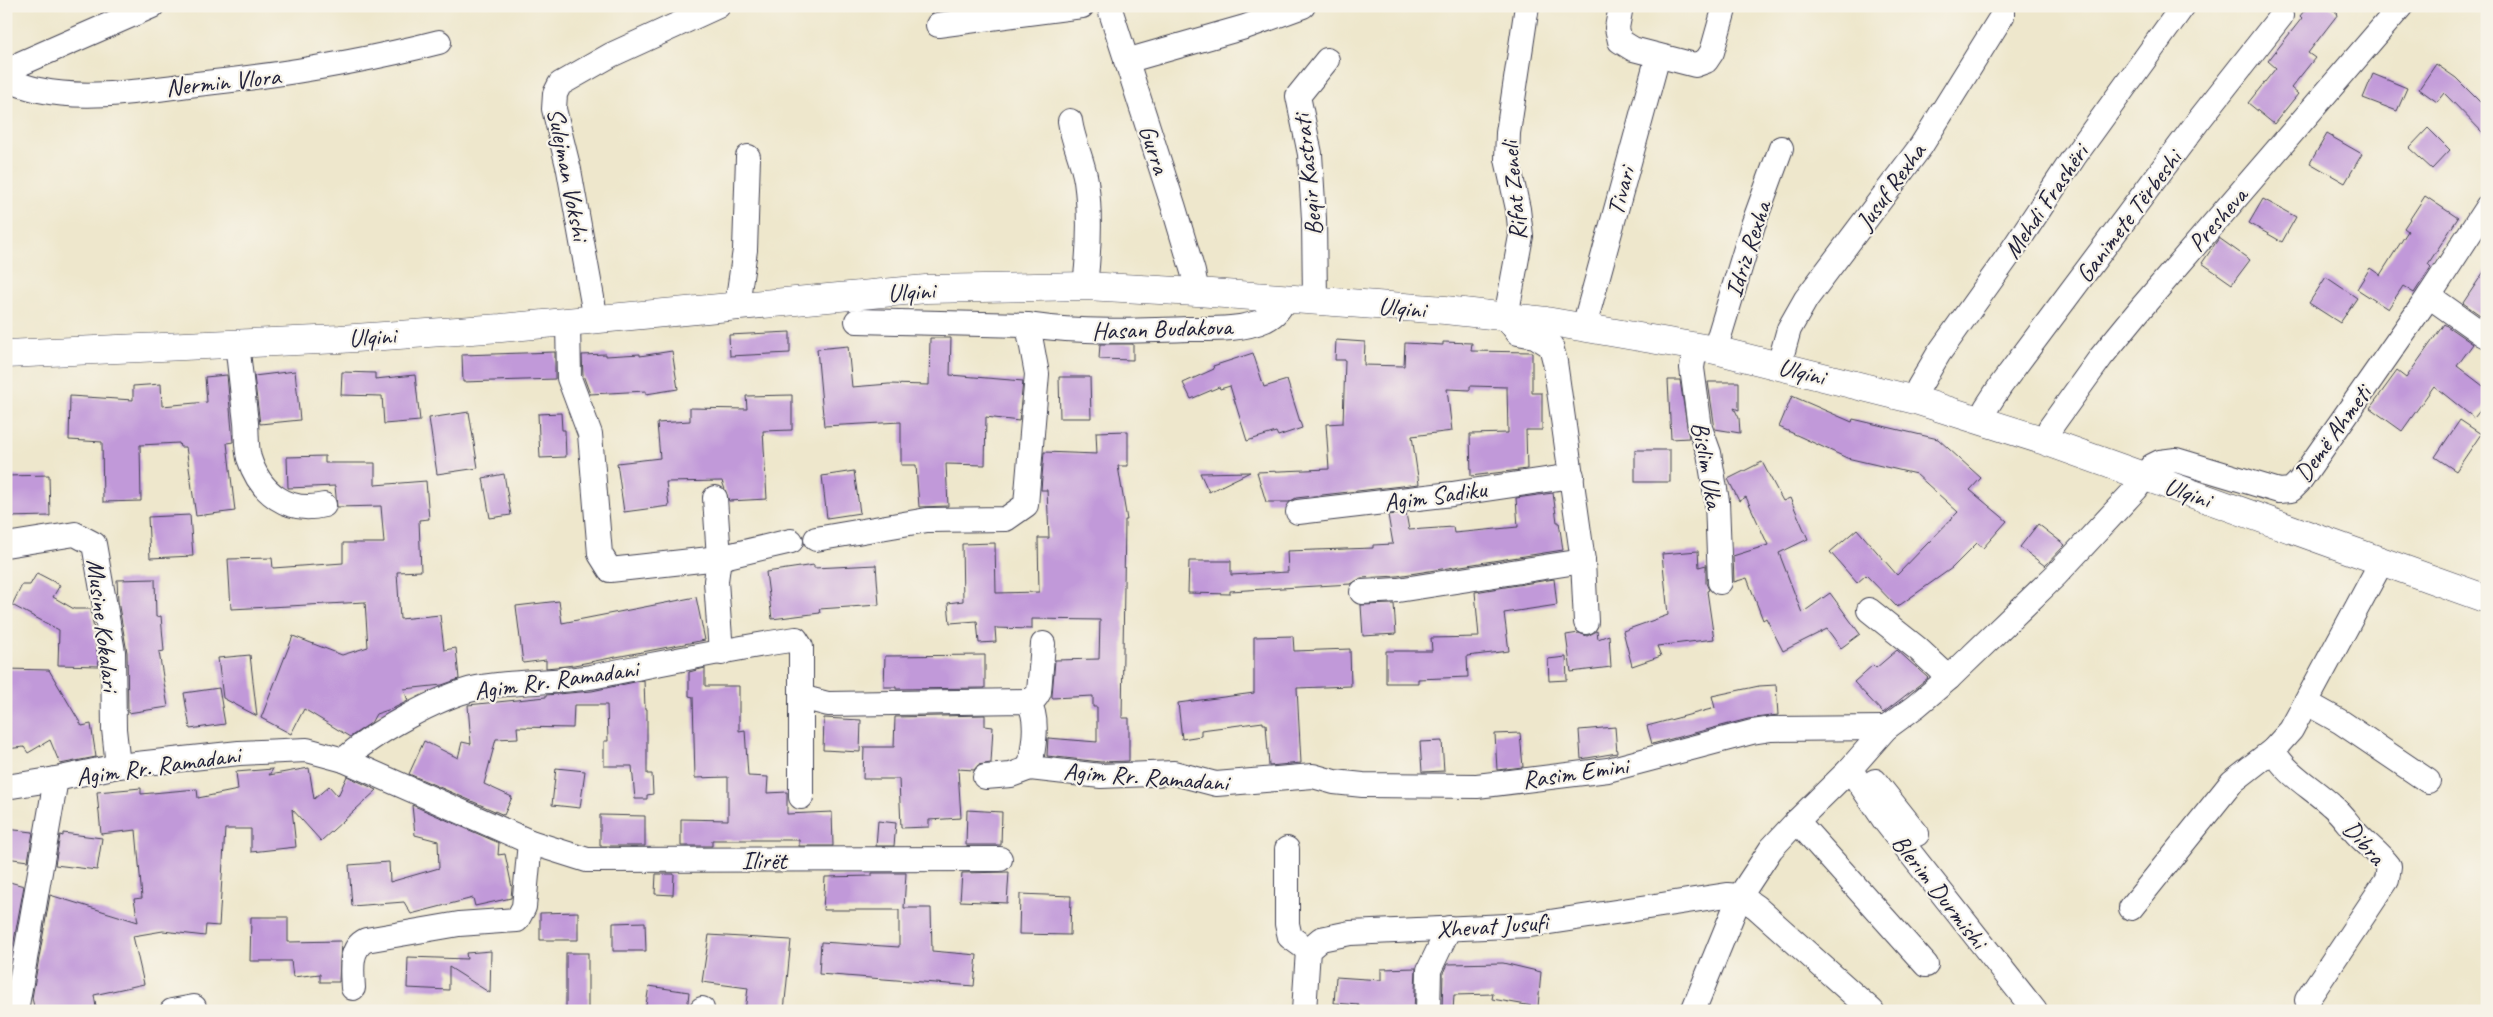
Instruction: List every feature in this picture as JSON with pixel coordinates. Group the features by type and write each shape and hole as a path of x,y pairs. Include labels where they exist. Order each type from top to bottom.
{"main road":[{"name":"Ulqini","path":"6,354 359,337 596,320 737,305 926,289 1085,286 1315,300 1506,317 1584,327 1705,349 1779,365 1982,419 2487,600"}],"street":[{"path":"12,63 152,6"},
{"name":"Sulejman Vokshi","path":"596,320 568,170 554,108 555,94 560,84 611,55 718,6"},
{"path":"938,25 1082,6"},
{"name":"Gurra","path":"1109,6 1174,208 1197,292"},
{"path":"1126,61 1245,27 1303,6"},
{"name":"Rifat Zeneli","path":"1506,317 1521,236 1518,208 1507,160 1508,133 1527,6"},
{"path":"1621,6 1617,28 1620,41 1633,49 1695,65 1706,62 1712,52 1725,6"},
{"name":"Jusuf Rexha","path":"1779,365 1789,329 1806,299 1921,146 2002,16 2002,6"},
{"name":"Mehdi Frashëri","path":"1915,400 1919,387 1939,352 2011,252 2074,157 2183,6"},
{"name":"Presheva","path":"2045,441 2050,428 2102,357 2142,307 2401,6"},
{"name":"Ganimete Tërbeshi","path":"1982,419 1986,408 2001,385 2199,120 2281,16"},
{"name":"Nermin Vlora","path":"6,80 37,90 60,94 130,91 290,74 373,59 440,42"},
{"name":"Tivari","path":"1584,327 1658,56"},
{"name":"Beqir Kastrati","path":"1315,300 1314,219 1310,154 1298,96 1327,60"},
{"path":"1070,121 1073,140 1086,180 1088,249 1085,286"},
{"name":"Idriz Rexha","path":"1705,349 1782,148"},
{"path":"737,305 745,250 748,157"},
{"name":"Demë Ahmeti","path":"2144,476 2152,466 2160,462 2176,460 2279,491 2291,490 2299,482 2429,296 2487,207"},
{"path":"2429,296 2484,335"},
{"name":"Hasan Budakova","path":"857,321 1028,325 1070,331 1212,329 1250,325 1264,320 1274,315 1282,307 1284,298"},
{"path":"1506,317 1518,333 1535,336 1551,346 1555,362 1583,560 1586,622"},
{"path":"568,322 569,378 590,434 600,554 610,570 719,558 791,541"},
{"path":"816,540 927,520 1006,519 1026,505 1037,374 1028,325"},
{"path":"237,343 249,458 263,484 276,498 292,506 308,509 324,505"},
{"name":"Bislim Uka","path":"1705,349 1692,368 1700,428 1709,453 1717,501 1720,582"},
{"name":"Agim Sadiku","path":"1298,512 1452,494 1572,476"},
{"path":"1693,1011 1740,896 1771,850 1797,821 1854,765 1886,728 1949,678 2056,575 2136,489 2144,476"},
{"path":"715,498 719,558 716,581 721,652"},
{"name":"Musine Kokalari","path":"6,545 75,534 94,544 112,652 118,766"},
{"path":"1362,592 1398,590 1583,560"},
{"path":"2131,908 2232,782 2273,750 2291,730 2382,561"},
{"path":"1868,610 1918,649 1949,678"},
{"name":"Agim Rr. Ramadani","path":"6,787 118,766 282,750 307,750 344,760 360,745 385,729 457,694 477,688 582,678 796,639 801,647 801,797"},
{"path":"801,697 828,704 1028,700 1039,692 1043,644"},
{"name":"Agim Rr. Ramadani","path":"1028,700 1033,712 1035,736 1030,768"},
{"path":"2307,703 2341,722 2428,781"},
{"name":"Rasim Emini","path":"1262,781 1313,776 1334,782 1364,785 1477,786 1608,770 1752,732 1771,729 1886,728"},
{"name":"Dibra","path":"2273,750 2279,762 2295,778 2331,804 2359,836 2379,852 2389,866 2387,880 2307,1000"},
{"name":"Ilirët","path":"344,760 530,842 587,860 1000,859"},
{"name":"Blerim Durmishi","path":"1854,765 1917,834"},
{"name":"Blerim Durmishi","path":"1854,765 1885,821 2035,1011"},
{"name":"Agim Rr. Ramadani","path":"985,778 1011,775 1030,768 1100,776 1174,773 1216,784 1262,781"},
{"path":"16,1011 56,779"},
{"path":"1797,821 1926,966"},
{"path":"353,988 354,956 358,945 366,940 459,924 517,920 524,907 530,842"},
{"path":"1287,849 1287,924 1290,937 1308,950 1304,1011"},
{"path":"1740,896 1756,907 1872,1011"},
{"name":"Xhevat Jusufi","path":"1308,950 1321,938 1350,933 1530,925 1708,898 1740,896"},
{"path":"1428,1011 1429,970 1449,928"}],"building":[{"path":"2308,6 2328,6 2338,14 2308,53 2315,58 2291,88 2298,94 2274,124 2248,103 2276,68 2268,61 2302,18 2300,16"},
{"path":"2436,64 2456,78 2487,109 2487,137 2444,93 2437,102 2419,89"},
{"path":"2373,74 2407,88 2397,111 2363,98"},
{"path":"2428,128 2450,150 2432,169 2409,148"},
{"path":"2327,134 2362,154 2345,183 2310,163"},
{"path":"2425,196 2458,218 2428,264 2431,267 2414,293 2403,286 2388,309 2357,289 2370,268 2380,275 2408,231 2404,228"},
{"path":"2263,199 2296,217 2282,242 2249,223"},
{"path":"2219,238 2250,260 2232,284 2202,263"},
{"path":"2487,267 2487,320 2463,303"},
{"path":"2326,277 2357,298 2340,323 2309,303"},
{"path":"2444,324 2473,344 2457,366 2487,389 2487,402 2474,418 2434,386 2402,431 2370,408 2397,371 2406,378"},
{"path":"790,332 790,353 730,356 729,335"},
{"path":"930,338 951,338 950,375 1023,381 1019,421 986,417 985,465 946,464 948,506 919,507 916,465 901,465 901,422 824,426 817,349 848,346 852,387 889,384 929,385"},
{"path":"1336,340 1365,342 1364,365 1404,366 1405,343 1443,345 1443,342 1472,343 1471,351 1532,352 1532,393 1542,393 1542,430 1526,430 1527,469 1471,476 1470,434 1508,433 1507,387 1470,386 1470,390 1447,389 1452,431 1412,436 1419,484 1296,498 1289,502 1266,502 1257,472 1329,469 1326,424 1343,423 1345,360 1335,360"},
{"path":"1100,344 1133,344 1133,360 1099,359"},
{"path":"672,351 678,389 646,394 646,391 590,394 583,375 582,355 640,354 640,356"},
{"path":"555,352 555,379 463,382 462,355"},
{"path":"1253,353 1264,387 1287,380 1302,428 1278,436 1276,432 1247,441 1230,386 1220,389 1219,387 1191,399 1183,383 1214,369 1213,366"},
{"path":"295,371 300,420 260,424 254,376"},
{"path":"342,372 375,373 375,379 415,375 420,421 384,424 382,396 341,395"},
{"path":"227,375 233,442 227,443 235,511 196,516 186,447 180,447 179,443 140,445 141,501 103,502 102,442 69,440 70,396 133,400 133,386 161,384 162,406 207,402 205,377"},
{"path":"1059,377 1090,377 1091,418 1060,418"},
{"path":"1668,380 1680,380 1689,438 1671,439"},
{"path":"1708,382 1739,382 1739,410 1734,408 1739,418 1740,433 1715,429"},
{"path":"792,395 792,430 763,431 767,499 729,501 722,481 666,482 669,506 624,512 617,463 660,458 657,423 690,421 690,408 747,409 746,396"},
{"path":"1792,396 1852,422 1853,419 1938,439 1981,478 1970,490 2007,521 1983,548 1977,543 1952,568 1897,607 1866,575 1857,583 1830,552 1857,529 1897,575 1958,512 1916,474 1847,458 1779,427"},
{"path":"469,412 478,468 437,474 429,418"},
{"path":"561,413 562,430 565,430 566,457 540,458 538,414"},
{"path":"2460,420 2481,434 2456,471 2435,457"},
{"path":"1128,431 1128,466 1118,466 1127,520 1125,520 1122,718 1129,718 1129,761 1101,762 1047,756 1048,738 1097,742 1097,707 1093,707 1093,696 1052,698 1052,695 1055,660 1099,659 1100,620 1032,619 1032,629 995,628 996,642 979,643 977,621 950,623 948,603 963,601 962,544 995,543 996,593 1039,592 1038,538 1049,538 1047,490 1041,490 1044,452 1097,454 1096,432"},
{"path":"1635,450 1670,450 1670,482 1635,482"},
{"path":"325,456 325,463 375,463 375,485 426,481 429,519 419,520 421,571 397,572 400,619 440,615 444,650 456,648 459,679 442,685 404,689 408,701 376,714 371,723 350,737 304,709 291,734 261,718 293,636 342,655 368,647 365,602 231,609 228,559 272,558 273,568 343,563 343,543 384,543 381,506 337,507 335,486 288,488 287,457"},
{"path":"1762,462 1783,501 1790,498 1808,539 1779,553 1802,613 1830,593 1860,634 1841,648 1827,629 1783,651 1766,618 1763,620 1747,578 1734,582 1733,556 1768,545 1746,497 1739,501 1728,479"},
{"path":"854,471 860,513 827,518 822,476"},
{"path":"1250,472 1209,492 1200,473"},
{"path":"504,474 511,515 490,518 483,478"},
{"path":"49,475 50,516 6,517 6,476"},
{"path":"1553,493 1563,550 1397,576 1361,578 1351,584 1230,591 1230,594 1188,593 1189,561 1231,561 1231,575 1288,572 1287,551 1373,548 1373,545 1393,544 1388,515 1406,513 1409,530 1453,527 1454,533 1518,527 1516,498"},
{"path":"190,515 193,556 150,558 148,517"},
{"path":"2038,524 2065,545 2045,566 2020,547"},
{"path":"1698,551 1699,567 1706,565 1706,583 1709,590 1707,591 1714,639 1657,646 1661,656 1632,666 1623,631 1668,615 1662,554"},
{"path":"814,565 814,568 876,565 879,605 819,609 820,613 772,619 766,572"},
{"path":"37,573 60,585 53,597 74,609 91,609 99,666 58,665 59,630 12,605 22,585 30,585"},
{"path":"155,579 156,617 161,616 164,651 159,652 168,707 128,713 127,652 118,601 117,580"},
{"path":"1554,579 1557,605 1504,613 1509,651 1467,656 1468,677 1418,679 1418,683 1386,683 1386,651 1432,651 1431,638 1479,637 1475,592"},
{"path":"696,597 705,640 574,665 546,668 546,660 523,663 516,606 559,601 562,623"},
{"path":"1394,604 1396,634 1363,636 1361,605"},
{"path":"1597,631 1598,639 1609,635 1611,667 1571,672 1566,635 1579,633 1587,636"},
{"path":"1293,636 1294,651 1350,649 1351,686 1297,688 1301,763 1269,766 1266,724 1263,724 1263,722 1201,730 1201,736 1182,739 1178,703 1254,693 1254,637"},
{"path":"1897,650 1928,678 1883,713 1854,682 1873,665 1876,668"},
{"path":"250,655 257,716 223,698 218,658"},
{"path":"985,655 985,688 896,689 896,687 884,687 885,656"},
{"path":"1566,657 1567,680 1549,681 1548,659"},
{"path":"705,668 705,686 739,686 739,731 745,730 748,776 768,777 767,793 787,792 787,814 832,812 833,846 799,846 799,840 712,840 712,846 681,846 681,819 728,820 728,777 695,778 693,697 689,696 689,672"},
{"path":"6,669 49,670 82,726 91,724 96,757 60,764 50,740 28,753 24,747 6,749"},
{"path":"644,680 645,709 647,709 647,774 652,774 653,794 647,795 647,799 635,799 632,766 604,766 604,741 608,741 607,705 574,705 573,728 517,727 518,738 496,739 484,784 512,797 504,815 409,774 424,741 458,758 462,742 471,744 468,705 592,691"},
{"path":"1776,685 1778,715 1748,719 1652,744 1647,726 1715,708 1712,696 1759,686"},
{"path":"219,688 225,724 190,729 184,693"},
{"path":"985,715 985,726 993,727 991,763 978,765 974,770 958,769 961,818 929,820 929,827 901,828 899,779 863,779 864,747 894,747 895,717"},
{"path":"824,718 861,720 860,752 823,750"},
{"path":"1615,727 1617,753 1581,759 1579,730"},
{"path":"1520,733 1523,767 1497,770 1495,734"},
{"path":"1442,741 1444,771 1422,772 1420,742"},
{"path":"309,768 314,799 329,786 338,796 347,776 377,790 321,841 292,809 296,847 251,852 251,829 225,829 219,926 206,925 205,936 163,931 133,936 144,984 94,995 96,1007 76,1011 35,1011 32,998 50,895 138,922 134,899 142,898 136,830 101,834 97,792 141,788 141,794 197,789 198,798 238,790 236,772 273,769 269,775"},
{"path":"556,768 585,771 580,808 552,805"},
{"path":"412,805 499,843 498,855 505,854 512,887 511,898 475,906 473,898 411,914 404,902 352,906 349,865 389,862 390,882 439,868 438,841 415,835"},
{"path":"967,810 1002,812 1001,845 966,845"},
{"path":"600,815 645,816 645,846 600,846"},
{"path":"878,821 896,823 894,846 876,846"},
{"path":"6,829 33,832 28,861 6,858"},
{"path":"63,833 102,838 97,870 55,865 60,835 63,836"},
{"path":"1009,872 1007,903 960,901 962,873"},
{"path":"872,873 906,873 904,908 931,908 932,951 977,955 974,986 819,974 821,942 899,947 899,910 823,910 825,877 872,876"},
{"path":"656,874 674,874 673,895 655,894"},
{"path":"6,881 24,886 7,979 6,979"},
{"path":"1020,894 1071,896 1070,935 1019,934"},
{"path":"578,912 578,940 540,940 540,913"},
{"path":"251,917 288,917 288,942 341,941 339,982 320,982 320,974 293,977 291,961 250,961"},
{"path":"645,922 646,951 613,951 613,923"},
{"path":"709,935 791,940 784,1011 745,1011 748,988 702,982"},
{"path":"491,951 490,993 449,967 449,990 407,988 408,957 467,959 466,953"},
{"path":"566,953 588,953 588,1011 566,1011"},
{"path":"1503,963 1541,972 1538,1007 1492,999 1493,994 1454,995 1453,1011 1442,1011 1443,973 1447,964"},
{"path":"1416,968 1414,1011 1358,1011 1359,1005 1334,1003 1336,977 1381,980 1381,969"},
{"path":"649,986 689,992 687,1011 645,1011"}]}
